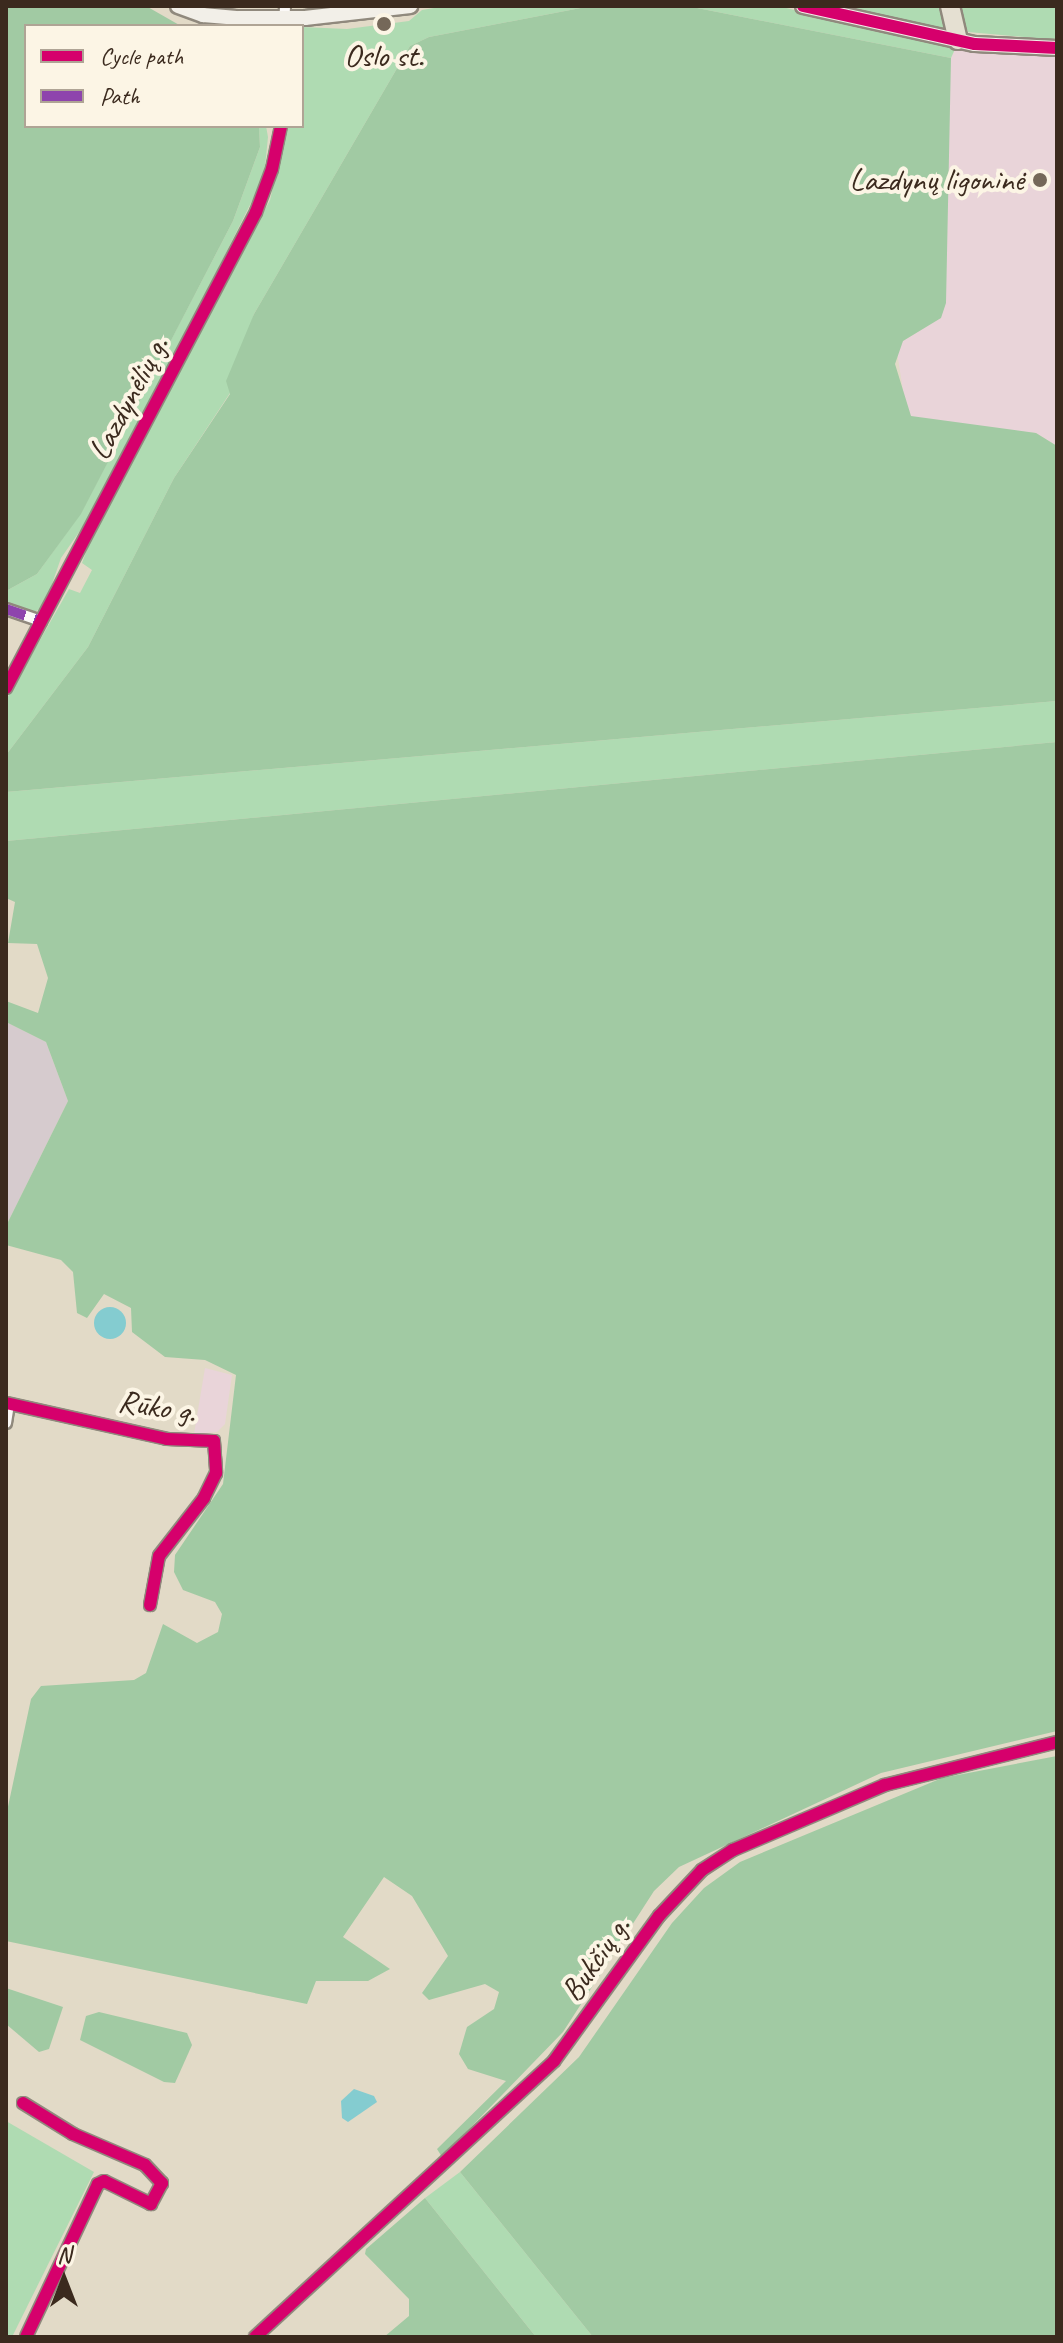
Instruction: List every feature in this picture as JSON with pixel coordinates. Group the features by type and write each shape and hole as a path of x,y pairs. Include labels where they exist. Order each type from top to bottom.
{"highway":[{"path":"950,6 958,40"}],"street":[{"path":"178,6 219,18 285,17 410,6"},
{"path":"803,6 958,40 1057,48"},
{"name":"Lazdynėlių g.","path":"6,688 256,212 272,169 281,128"},
{"path":"6,609 41,621"},
{"path":"6,1423 8,1404"},
{"name":"Rūko g.","path":"8,1404 167,1439 214,1441 216,1473 204,1498 159,1556 150,1605"},
{"name":"Bukčių g.","path":"255,2337 546,2070 664,1909 709,1864 885,1785 1057,1742"},
{"path":"23,2103 73,2134 145,2165 162,2183 151,2204 104,2181 98,2184 26,2337"}],"shaded area":[{"path":"955,49 1057,54 1057,446 1036,433 920,421 910,416 905,403 897,352 903,341 940,318 951,58"},
{"path":"6,1022 46,1042 68,1101 6,1226"},
{"path":"205,1368 232,1375 225,1424 217,1432 194,1434"}],"green space":[{"path":"6,6 146,6 178,24 24,24 24,128 259,128 260,147 233,221 81,514 37,574 6,591"},
{"path":"446,6 591,6 429,37 410,46 254,314 230,393 174,478 88,647 6,755 6,700 69,589 80,593 92,570 82,563 91,539 270,200 287,128 304,128 304,27 347,29 409,21 422,10"},
{"path":"591,6 687,6 951,58 946,303 941,318 903,341 895,364 911,416 1036,433 1057,446 1057,701 6,792 6,755 88,647 174,478 230,394 226,381 254,314 410,46 429,37"},
{"path":"687,6 778,6 955,49 951,58"},
{"path":"821,6 944,6 948,27 943,31"},
{"path":"957,6 1057,6 1057,40 968,32"},
{"path":"259,128 266,128 264,177 91,515 61,558 44,607 34,612 6,604 6,591 37,574 81,513 233,221 260,147"},
{"path":"1057,701 1057,742 6,841 6,792"},
{"path":"1057,742 1057,1731 881,1773 679,1867 654,1891 563,2032 442,2157 437,2149 506,2081 468,2069 459,2054 467,2027 494,2009 499,1992 485,1984 429,2000 422,1993 448,1956 412,1896 384,1877 343,1937 390,1969 368,1981 316,1981 307,2004 6,1941 6,1816 31,1699 41,1686 134,1680 146,1673 163,1624 197,1643 218,1632 222,1614 215,1602 183,1590 174,1572 175,1555 223,1484 236,1375 205,1360 165,1357 132,1332 131,1308 104,1294 87,1318 77,1313 73,1272 61,1260 6,1245 6,1226 68,1101 46,1042 6,1022 6,1001 38,1013 48,978 37,944 8,943 15,902 6,898 6,841"},
{"path":"1057,1756 1057,2337 593,2337 460,2172 579,2057 672,1923 704,1888 740,1862 942,1778"},
{"path":"6,1988 63,2007 49,2049 39,2052 6,2024"},
{"path":"99,2012 187,2033 192,2045 175,2083 164,2082 80,2040 86,2016"},
{"path":"6,2121 94,2172 12,2337 6,2337"},
{"path":"460,2172 593,2337 536,2337 425,2198"},
{"path":"425,2198 536,2337 384,2337 409,2316 409,2299 365,2254 366,2249"}],"water":[{"path":"110,1307 122,1311 126,1323 122,1335 110,1339 98,1335 94,1323 98,1311"},
{"path":"354,2089 374,2096 377,2102 348,2122 342,2118 341,2101"}],"marked path":[{"path":"6,609 41,621"}],"cycle path":[{"path":"803,6 975,44 1057,48"},
{"path":"6,688 256,212 272,169 281,128"},
{"path":"6,1403 167,1439 214,1441 216,1473 204,1498 159,1556 150,1605"},
{"path":"255,2337 554,2061 659,1916 702,1870 733,1850 885,1785 1057,1742"},
{"path":"23,2103 73,2134 145,2165 162,2183 151,2204 104,2181 98,2184 26,2337"}],"place":[{"name":"Oslo st.","path":"384,24"},
{"name":"Lazdynų ligoninė","path":"1040,180"}]}
